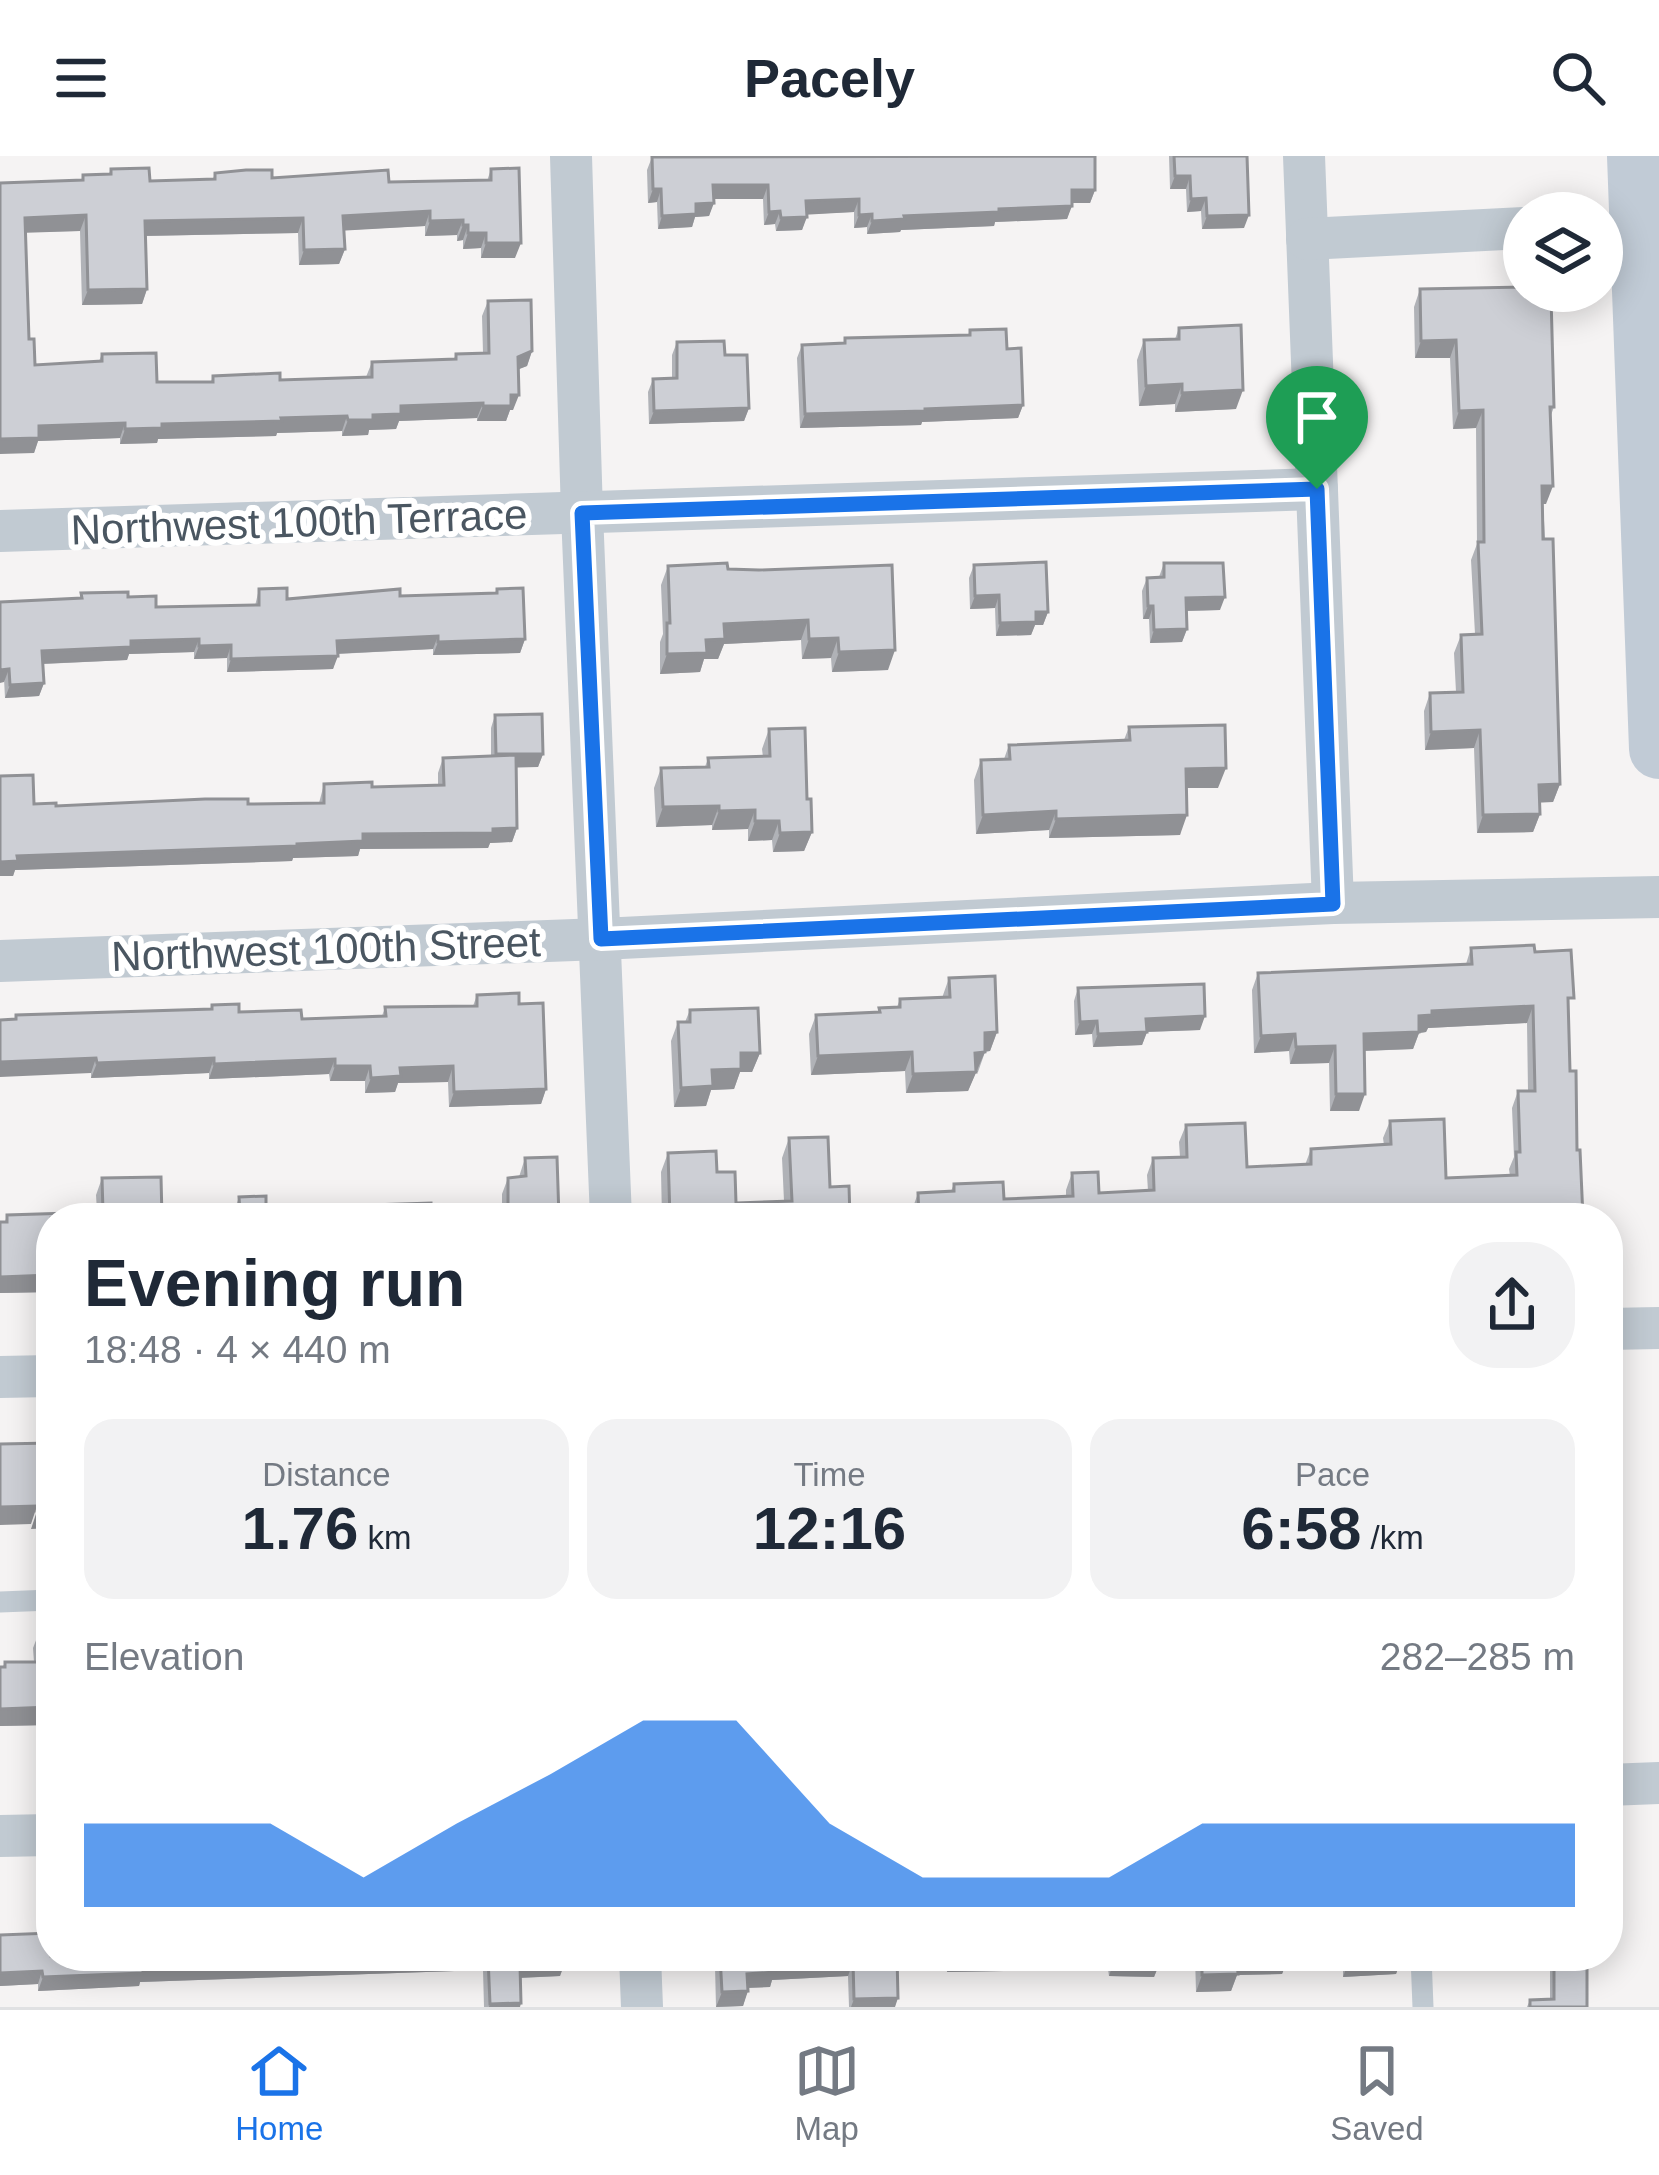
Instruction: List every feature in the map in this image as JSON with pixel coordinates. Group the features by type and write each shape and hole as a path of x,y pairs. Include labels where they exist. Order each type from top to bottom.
{"main road":[{"path":"1637,156 1634,222 1659,749"}],"street":[{"path":"571,156 610,1203"},
{"path":"1304,156 1333,904"},
{"path":"1307,239 1503,228"},
{"name":"Northwest 100th Terrace","path":"0,531 1317,489"},
{"name":"Northwest 100th Street","path":"0,961 601,939 1333,904 1659,897"},
{"path":"1623,1329 1659,1328"},
{"path":"0,1377 36,1376"},
{"path":"1623,1784 1659,1783"},
{"path":"0,1836 36,1835"},
{"path":"641,1971 642,2007"}],"lane":[{"path":"0,1602 36,1601"},
{"path":"1422,1971 1423,2007"}],"building":[{"path":"1095,156 1095,190 1072,190 1072,206 999,212 872,221 872,214 859,215 859,199 806,201 807,217 781,218 780,211 769,212 768,185 713,185 714,203 696,204 696,214 662,216 661,189 653,189 652,157"},
{"path":"1174,156 1247,156 1249,215 1207,216 1206,198 1191,199 1190,176 1175,176"},
{"path":"149,168 150,181 215,179 215,173 246,170 272,170 272,178 388,170 389,182 491,180 491,169 519,168 521,243 486,243 486,233 468,233 463,220 430,221 430,211 343,216 345,249 304,250 303,218 145,221 147,289 88,290 86,215 25,218 29,339 34,339 35,365 102,361 102,354 156,353 157,382 213,382 213,376 280,373 280,380 372,377 372,362 489,353 488,301 531,300 532,351 518,357 519,395 511,395 511,406 401,406 401,414 373,415 373,420 281,418 125,429 125,423 39,426 39,438 0,439 0,183 83,180 83,175 111,174 111,169"},
{"path":"1503,287 1503,312 1551,312 1553,486 1542,486 1543,539 1553,539 1560,784 1539,785 1540,814 1483,815 1480,730 1431,732 1430,693 1463,692 1461,635 1482,634 1478,542 1484,542 1483,410 1459,411 1456,340 1421,341 1420,289"},
{"path":"1241,325 1243,390 1182,393 1182,384 1146,386 1144,340 1179,339 1179,328"},
{"path":"1006,329 1007,349 1021,348 1023,405 805,414 802,345 845,343 845,338 970,335 970,330"},
{"path":"724,341 725,355 747,355 749,408 654,411 653,379 677,378 677,342"},
{"path":"1046,562 1048,612 1036,612 1036,622 1000,623 999,595 975,596 974,565"},
{"path":"727,563 728,569 759,570 892,565 895,650 839,652 838,638 809,639 808,620 724,624 725,639 706,640 707,653 667,654 668,566"},
{"path":"1164,563 1223,563 1225,597 1186,598 1187,629 1154,630 1147,578 1164,577"},
{"path":"287,588 287,599 400,589 400,596 523,588 525,639 438,642 438,636 337,641 338,656 231,659 231,645 199,646 199,639 131,641 131,647 42,651 44,683 10,685 9,669 0,670 0,602 128,592 128,597 156,596 156,607 259,605 259,589"},
{"path":"542,714 543,754 496,754 495,715"},
{"path":"1225,725 1226,768 1186,769 1187,815 1056,819 1056,811 983,815 981,760 1010,759 1009,745 1130,740 1129,727"},
{"path":"805,728 812,832 780,833 779,821 755,821 755,810 663,807 661,768 709,767 708,758 770,756 769,729"},
{"path":"516,755 517,828 493,829 493,833 363,834 363,841 17,856 18,861 0,862 0,776 33,775 34,804 56,806 205,799 324,803 324,784 444,785 443,758"},
{"path":"1534,945 1535,952 1571,950 1570,1071 1576,1071 1582,1203 918,1203 918,1193 954,1191 954,1184 1003,1182 1004,1199 1073,1196 1072,1173 1098,1172 1099,1193 1154,1190 1153,1158 1187,1157 1186,1125 1245,1123 1247,1167 1311,1164 1311,1149 1391,1144 1390,1121 1444,1119 1446,1178 1517,1175 1518,1091 1535,1091 1533,1006 1432,1011 1432,1015 1419,1016 1419,1032 1364,1034 1365,1094 1336,1094 1335,1046 1296,1047 1295,1034 1261,1036 1258,973 1472,964 1471,948"},
{"path":"995,976 997,1032 985,1033 985,1052 975,1053 976,1072 913,1074 912,1052 818,1056 816,1015 880,1012 879,1008 900,1007 900,999 950,997 949,978"},
{"path":"1204,984 1205,1016 1146,1019 1147,1032 1098,1034 1097,1021 1080,1022 1078,988"},
{"path":"519,993 519,1004 543,1003 546,1089 454,1092 453,1066 400,1068 401,1076 371,1078 370,1066 335,1066 335,1059 214,1064 214,1058 0,1062 0,1020 16,1019 16,1015 212,1009 212,1005 239,1004 239,1012 301,1010 302,1019 386,1016 385,1007 477,1006 477,995"},
{"path":"758,1008 760,1053 741,1053 741,1069 712,1070 713,1086 681,1088 678,1022 690,1022 690,1010"},
{"path":"828,1137 830,1187 849,1186 850,1203 736,1203 792,1201 789,1138"},
{"path":"716,1151 717,1172 735,1172 736,1203 670,1203 668,1153"},
{"path":"557,1157 559,1203 508,1203 508,1178 526,1176 525,1158"},
{"path":"161,1177 162,1203 103,1203 102,1178"},
{"path":"266,1196 266,1203 239,1203 239,1197"},
{"path":"36,1214 36,1276 0,1277 0,1222 7,1222 7,1215"},
{"path":"36,1443 36,1506 0,1507 0,1444"},
{"path":"5,1662 36,1662 36,1708 0,1709 0,1667"},
{"path":"36,1934 36,1971 42,1971 0,1973 0,1935"},
{"path":"42,1971 143,1971 143,1973 43,1977"},
{"path":"489,1971 520,1971 521,2003 490,2004"},
{"path":"721,1971 775,1971 747,1974 748,1991 722,1992"},
{"path":"853,1971 897,1971 898,1998 854,1999"},
{"path":"1202,1971 1238,1971 1238,1974 1202,1975"},
{"path":"1554,1971 1587,1971 1587,2007 1530,2007 1530,2000 1554,1999"}],"route":[{"path":"1317,489 1333,904 601,939 582,513 1317,489"}]}
